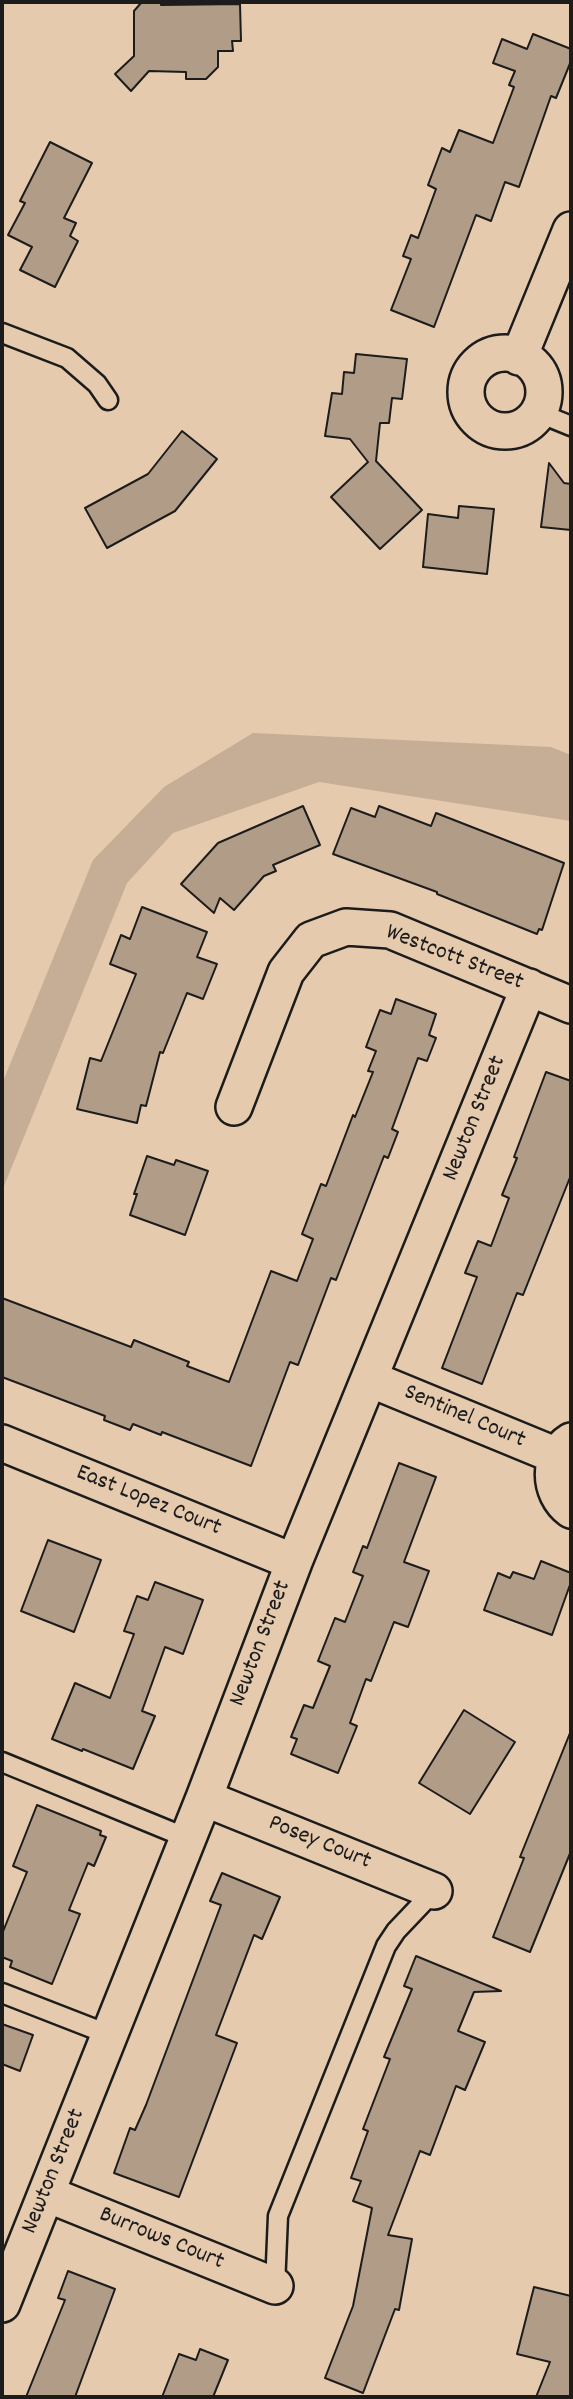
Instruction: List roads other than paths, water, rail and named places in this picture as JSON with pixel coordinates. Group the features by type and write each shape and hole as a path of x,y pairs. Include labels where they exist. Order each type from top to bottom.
{"street":[{"path":"519,357 571,230"},
{"path":"505,353 519,357 532,364 541,377 544,392 540,413 520,428 506,431 491,428 478,420 469,408 466,393 469,378 477,365 489,356 505,353"},
{"name":"Westcott Street","path":"234,1107 286,972 312,940 346,927 390,930 571,1005"},
{"name":"Newton Street","path":"2,2304 204,1798 294,1562 529,987"},
{"name":"Sentinel Court","path":"370,1379 564,1449 554,1469 554,1483 558,1496 571,1510"},
{"name":"East Lopez Court","path":"2,1443 294,1562"},
{"name":"Posey Court","path":"204,1798 434,1891"},
{"name":"Burrows Court","path":"47,2194 275,2286"}],"lane":[{"path":"2,333 67,358 97,384 108,400"},
{"path":"540,413 571,426"},
{"path":"2,1762 187,1838"},
{"path":"275,2286 278,2216 381,1959 396,1931 434,1891"},
{"path":"2,1993 110,2035"}]}
